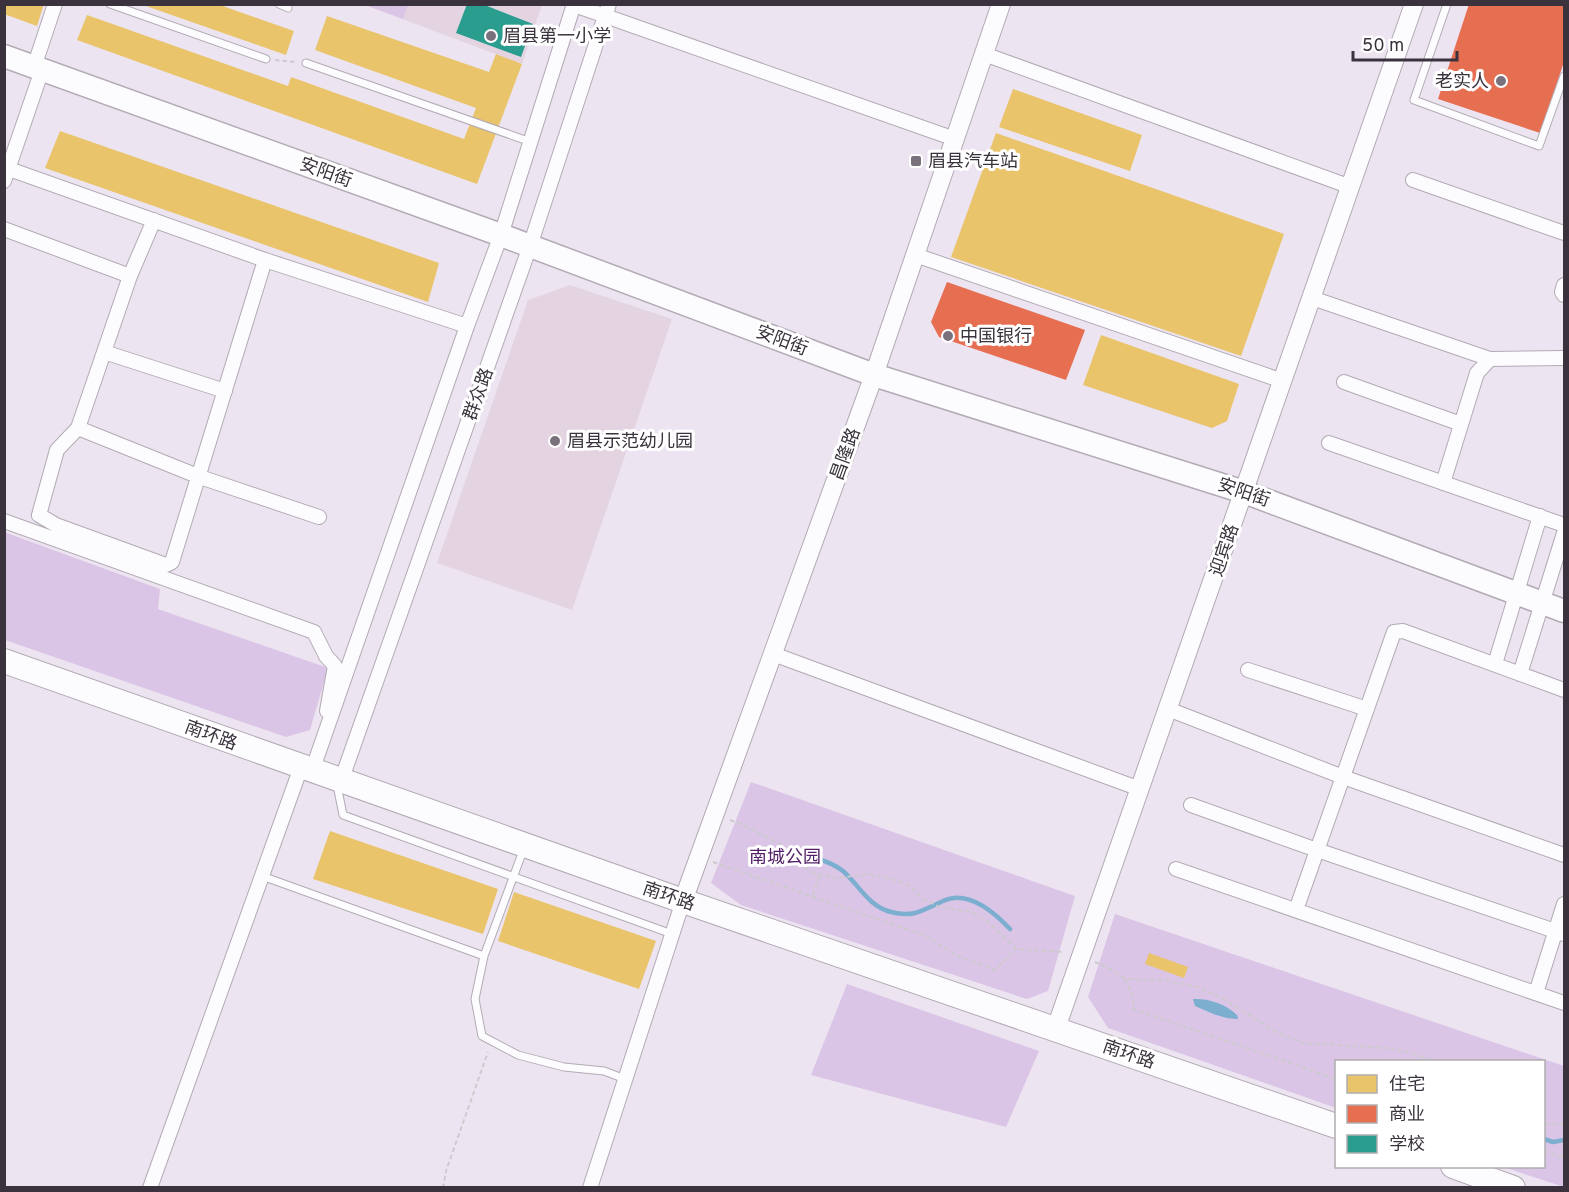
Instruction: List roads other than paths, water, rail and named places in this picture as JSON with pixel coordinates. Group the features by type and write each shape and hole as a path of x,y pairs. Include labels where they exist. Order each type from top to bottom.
{"highway":[{"name":"南环路","path":"4,661 525,846 1335,1126"},
{"path":"1456,1168 1513,1188"}],"main road":[{"name":"安阳街","path":"4,56 501,234 874,375 1244,492 1564,611"}],"street":[{"path":"55,4 7,175 154,220 265,260 467,326"},
{"name":"昌隆路","path":"683,901 874,375 1001,4"},
{"name":"迎宾路","path":"1056,1028 1414,4"},
{"path":"574,5 607,10 955,139"},
{"name":"群众路","path":"150,1188 262,876 307,769 328,729 501,234 574,5"},
{"name":"群众路","path":"338,780 531,246 607,10"},
{"path":"984,54 1351,187"},
{"path":"1413,180 1564,233"},
{"path":"154,220 129,276 78,428 57,450 39,515 56,525 166,565 172,562 200,477 265,260"},
{"path":"4,229 129,276"},
{"path":"915,255 1283,381"},
{"path":"1564,285 1562,292 1564,295"},
{"path":"1312,298 1490,359 1564,358"},
{"path":"104,352 225,391"},
{"path":"1443,483 1477,373 1490,359"},
{"path":"1344,382 1461,424"},
{"path":"78,428 200,477 319,516"},
{"path":"1329,443 1564,525"},
{"path":"1495,664 1540,516"},
{"path":"4,521 314,632 326,656 335,666 325,722 328,729"},
{"path":"1520,674 1564,533"},
{"path":"1296,910 1394,632 1403,631 1564,690"},
{"path":"773,654 1140,789"},
{"path":"1248,670 1367,709"},
{"path":"1168,709 1343,777 1564,855"},
{"path":"1191,804 1317,850 1560,932"},
{"path":"1176,869 1564,1003"},
{"path":"590,1188 683,901"},
{"path":"1536,993 1560,932 1564,904"}],"lane":[{"path":"110,4 266,59"},
{"path":"279,4 288,8"},
{"path":"1447,4 1414,100 1539,146 1564,76"},
{"path":"306,63 531,142"},
{"path":"338,780 343,815 672,934"},
{"path":"525,846 484,956 476,999 482,1036 518,1054 564,1067 604,1071 625,1079"},
{"path":"262,876 484,956"}],"water":[{"path":"1193,999 1217,1002 1233,1011 1238,1019 1211,1013 1195,1006"}],"waterway":[{"path":"810,856 839,868 870,900 891,912 912,914 952,898 962,898 980,904 1010,929"},
{"path":"1545,1139 1553,1142 1564,1140"}],"place":[{"name":"眉县第一小学","path":"491,36"},
{"name":"老实人","path":"1501,81"},
{"name":"眉县汽车站","path":"916,161"},
{"name":"中国银行","path":"948,336"},
{"name":"眉县示范幼儿园","path":"555,441"}],"park label":[{"name":"南城公园","path":"785,857"}]}
